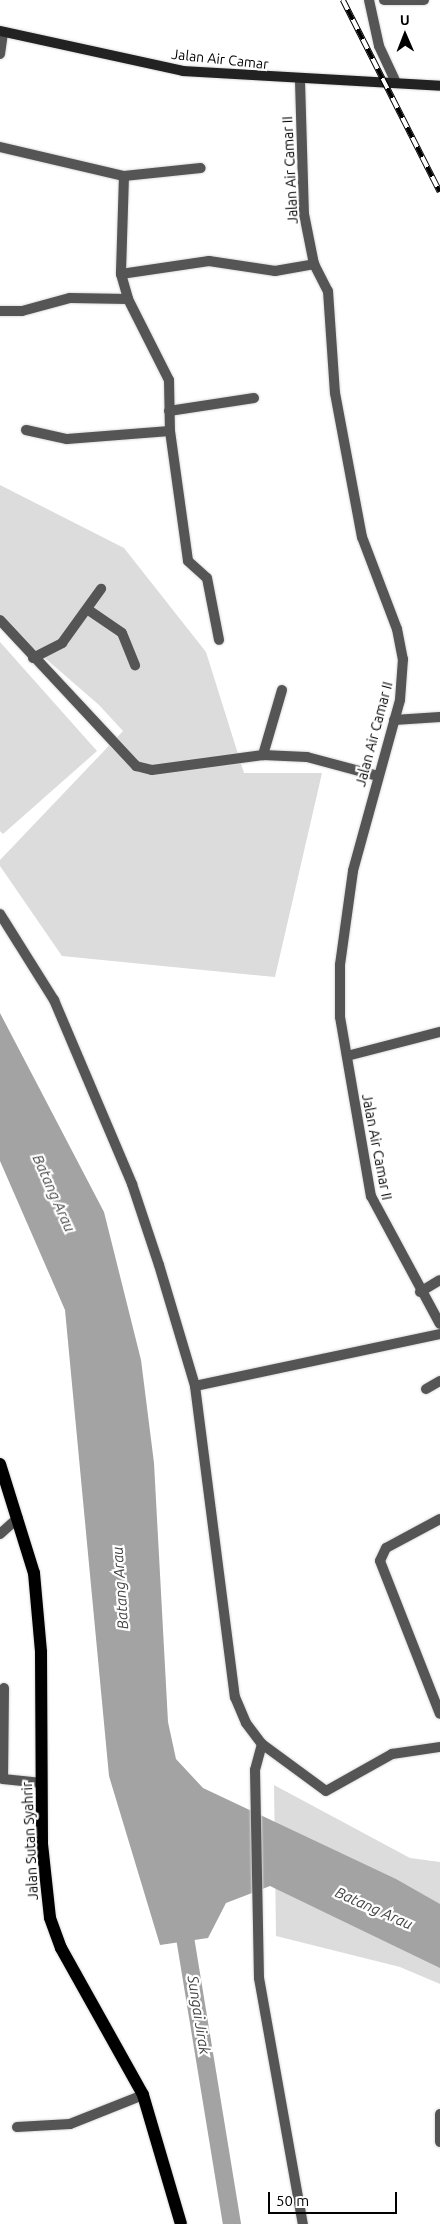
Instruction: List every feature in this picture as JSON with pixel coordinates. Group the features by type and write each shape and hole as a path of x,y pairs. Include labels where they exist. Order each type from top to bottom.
{"main road":[{"name":"Jalan Air Camar","path":"2,31 183,71 300,81 396,82 440,86"},
{"name":"Jalan Sutan Syahrir","path":"0,1464 32,1559 39,1632 42,1844 54,1932 143,2095 181,2224"}],"street":[{"path":"368,0 379,46 396,82"},
{"path":"384,0 424,0"},
{"path":"0,54 2,31"},
{"name":"Jalan Air Camar II","path":"300,81 304,214 314,264 328,291 335,393 362,537 400,639 403,680 394,720 356,855 340,965 339,1007 371,1196 420,1292 440,1324"},
{"path":"0,147 124,176 202,168"},
{"path":"124,176 121,274 128,299 168,380 170,431 188,561 207,578 219,640"},
{"path":"121,274 209,261 275,271 314,264"},
{"path":"0,311 22,311 70,298 128,299"},
{"path":"168,411 254,398"},
{"path":"26,430 46,438 78,440 170,431"},
{"path":"33,658 62,643 101,589"},
{"path":"87,609 122,633 135,665"},
{"path":"0,620 33,658 136,766 152,770 263,754 307,757 378,776"},
{"path":"263,754 282,690"},
{"path":"394,720 440,717"},
{"path":"0,914 46,982 132,1184 195,1386 235,1697 246,1723 262,1744 304,1778 329,1792 392,1754 440,1747"},
{"path":"347,1056 440,1032"},
{"path":"420,1292 440,1280"},
{"path":"195,1386 440,1334"},
{"path":"426,1389 440,1381"},
{"path":"0,1534 18,1518"},
{"path":"440,1519 386,1548 380,1560 440,1714"},
{"path":"4,1688 3,1779 42,1783"},
{"path":"262,1744 255,1770 260,1926 259,1978 303,2224"},
{"path":"17,2127 70,2124 143,2095"},
{"path":"440,2114 440,2142"}],"shaded area":[{"path":"0,485 124,548 206,652 244,773 322,773 275,977 62,956 0,866 0,860 123,731 99,705 0,619"},
{"path":"0,642 97,751 3,834 0,831"},
{"path":"274,1785 410,1858 440,1862 440,1984 400,1967 276,1936"}],"water":[{"name":"Batang Arau","path":"0,1013 104,1212 141,1360 154,1463 168,1722 176,1759 203,1788 396,1879 440,1904 440,1968 270,1886 226,1903 208,1938 160,1945 109,1776 65,1310 0,1161"}],"waterway":[{"name":"Sungai Jirak","path":"182,1919 232,2224"}],"railway":[{"path":"343,0 440,192"}]}
